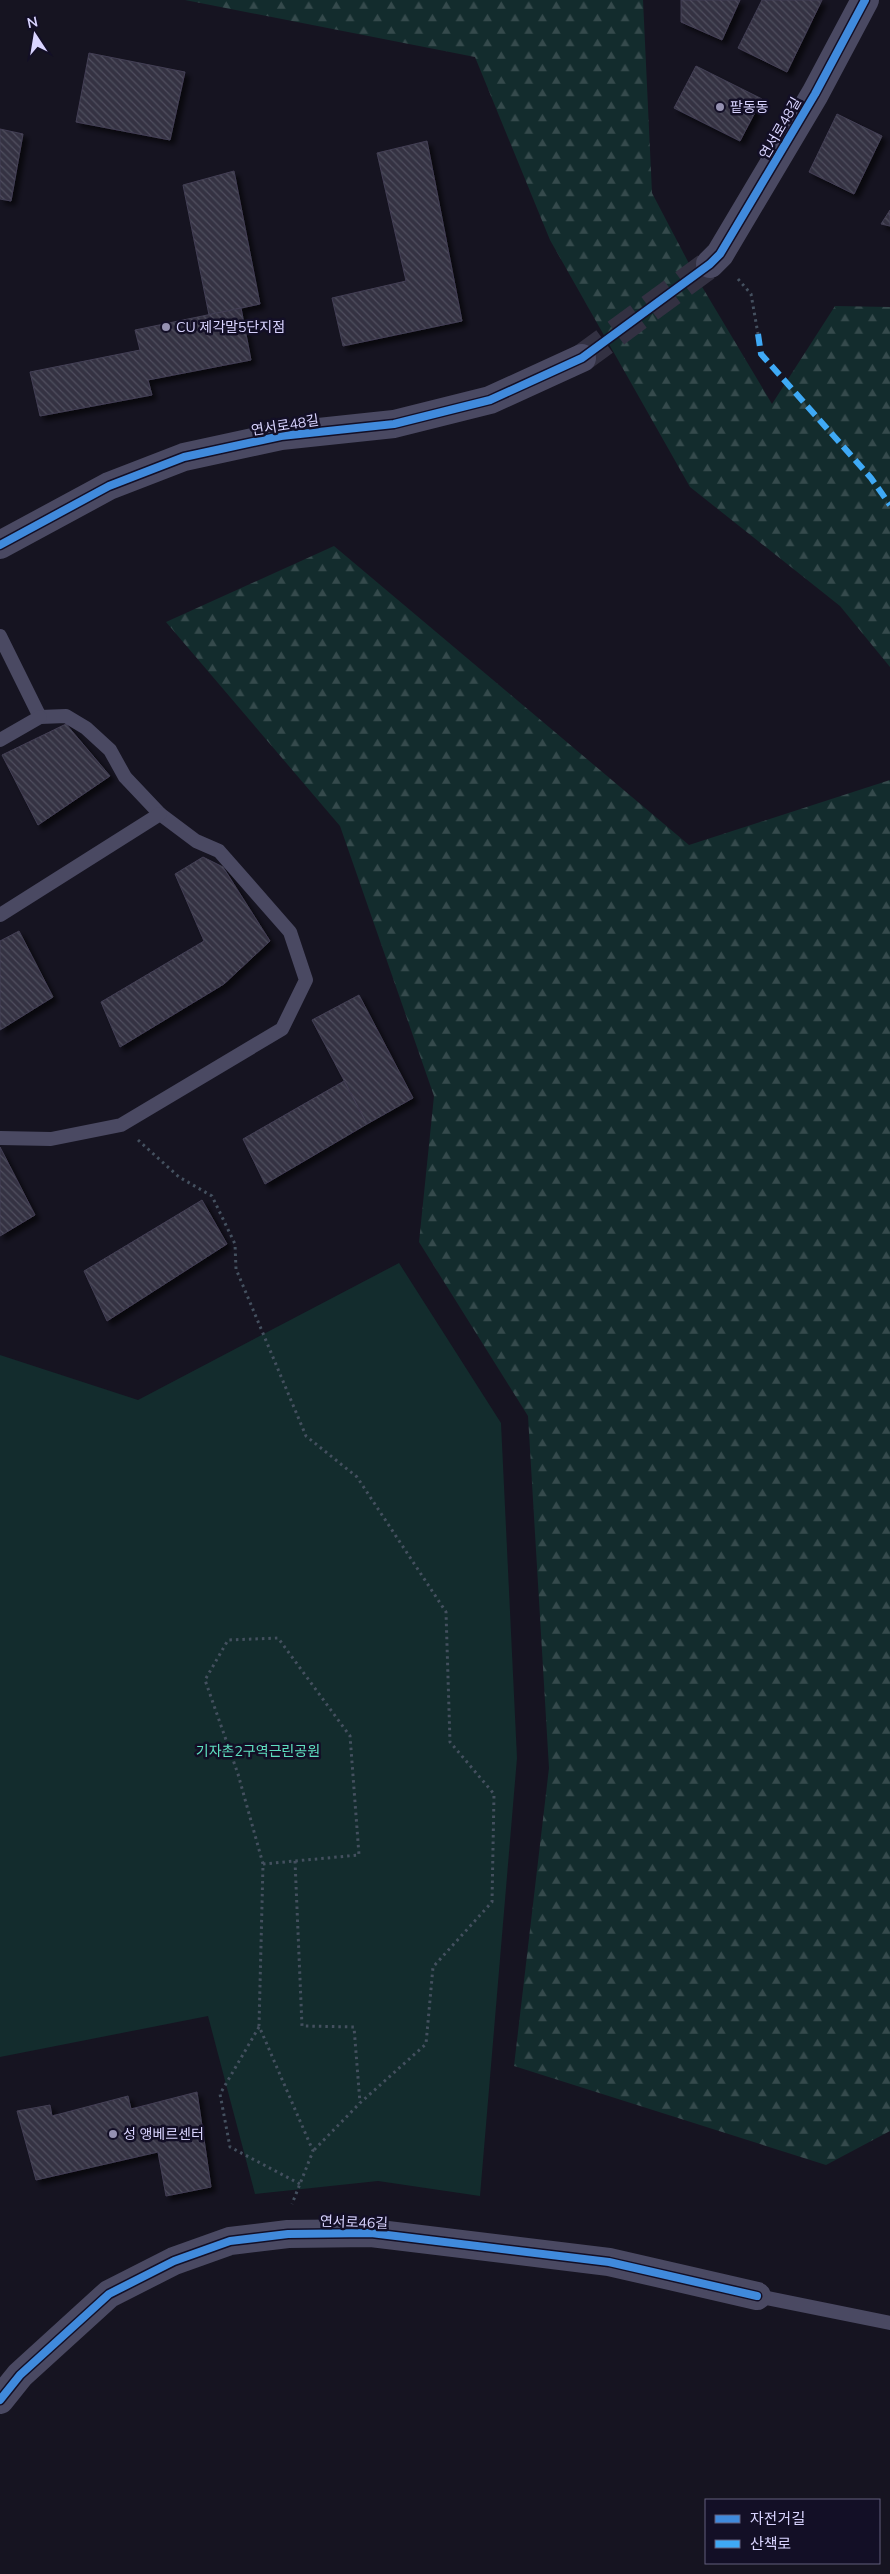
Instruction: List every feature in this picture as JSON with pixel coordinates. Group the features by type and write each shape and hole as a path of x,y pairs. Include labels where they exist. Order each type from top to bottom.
{"street":[{"name":"연서로48길","path":"710,264 720,254 815,94 865,0"},
{"name":"연서로48길","path":"0,545 109,486 184,457 281,436 403,422 490,400 582,358"},
{"name":"연서로46길","path":"0,2400 20,2375 109,2294 174,2262 240,2240 288,2234 371,2233 609,2262 757,2296"}],"lane":[{"path":"0,636 40,717"},
{"path":"0,740 40,717 66,716 86,728 110,750 125,777 160,814 196,841 218,851 290,932 306,980 282,1029 121,1126 51,1139 0,1138"},
{"path":"0,914 160,814"},
{"path":"757,2296 890,2323"}],"path":[{"path":"736,277 751,294 758,334"},
{"path":"121,1126 179,1177 212,1196 235,1244 236,1269 306,1436 357,1477 446,1612 450,1742 494,1794 492,1902 433,1967 426,2044 360,2103 314,2151 291,2204"},
{"path":"263,1864 359,1855 350,1736 278,1638 228,1640 205,1680 238,1774 263,1864 259,2026 314,2151"},
{"path":"294,1861 302,2026 354,2027 360,2103"},
{"path":"259,2026 220,2094 230,2148 300,2184"}],"green space":[{"path":"185,0 643,0 652,193 695,275 772,404 835,306 890,307 890,667 840,606 690,487 550,240 475,57"},
{"path":"334,546 689,845 890,780 890,2131 826,2165 514,2066 549,1768 528,1416 419,1242 434,1096 340,826 166,622"},
{"name":"기자촌2구역근린공원","path":"399,1263 501,1423 517,1758 480,2196 378,2181 255,2194 208,2016 0,2057 0,1355 138,1400"}],"building":[{"path":"681,0 740,0 722,40 681,22"},
{"path":"762,0 822,0 787,72 738,48"},
{"path":"89,53 185,72 170,140 76,122"},
{"path":"696,66 762,99 740,141 674,108"},
{"path":"837,114 882,136 854,194 809,172"},
{"path":"0,129 23,134 11,201 0,199"},
{"path":"427,141 462,321 343,346 332,298 406,281 377,153"},
{"path":"234,171 260,304 209,315 183,185"},
{"path":"890,210 890,226 881,224"},
{"path":"241,308 251,360 148,380 152,395 40,416 30,372 140,350 135,330"},
{"path":"66,724 110,776 38,825 2,755"},
{"path":"203,857 223,867 270,941 224,984 120,1047 101,1002 204,941 175,874"},
{"path":"19,931 53,997 0,1030 0,941"},
{"path":"359,995 413,1098 367,1124 312,1020"},
{"path":"344,1081 367,1124 265,1184 243,1139"},
{"path":"0,1147 35,1215 0,1236"},
{"path":"202,1200 227,1244 107,1321 84,1271"},
{"name":"성 앵베르센터","path":"197,2092 211,2187 166,2196 158,2152 36,2180 17,2111 50,2105 52,2116 128,2096 131,2109"}],"tunnel":[{"path":"582,358 710,264"}],"marked path":[{"path":"758,334 761,354 871,478 890,505"}],"cycle path":[{"path":"0,545 109,486 184,457 281,436 394,424 490,400 582,358 710,264 720,254 815,94 865,0"},
{"path":"0,2400 20,2375 109,2294 174,2261 230,2241 288,2234 371,2233 609,2262 757,2296"}],"place":[{"name":"팥동동","path":"720,107"},
{"name":"CU 제각말5단지점","path":"166,327"},
{"name":"성 앵베르센터","path":"113,2134"}]}
